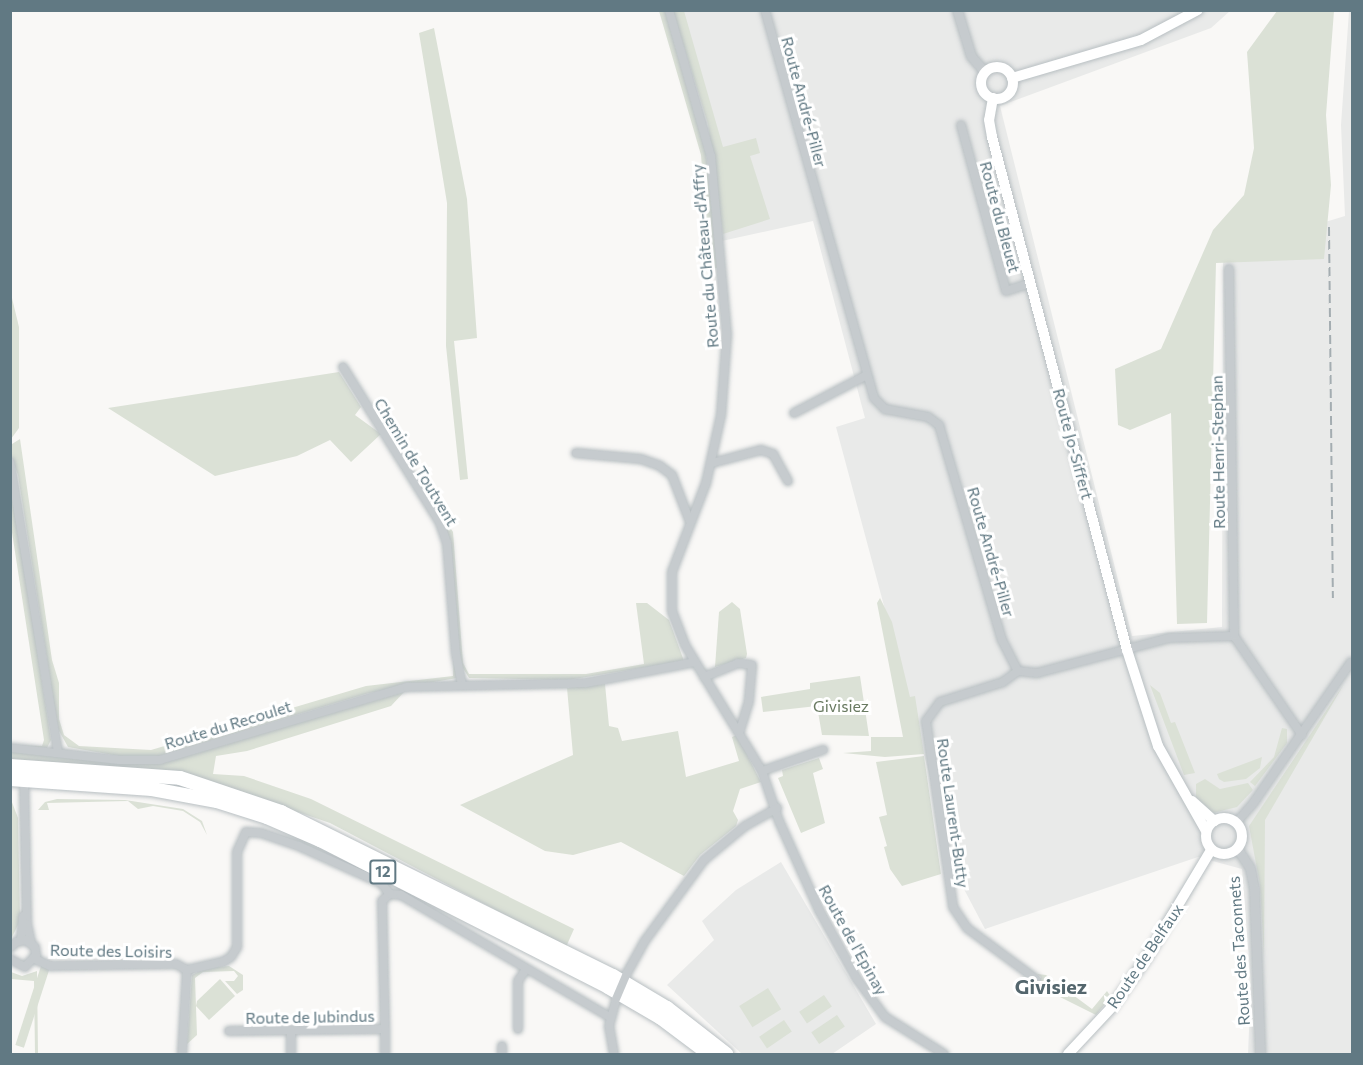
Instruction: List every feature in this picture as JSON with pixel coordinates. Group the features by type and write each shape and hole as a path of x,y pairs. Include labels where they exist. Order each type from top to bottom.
{"highway":[{"name":"12","path":"17,773 178,793 277,821 628,998 709,1054"},
{"name":"12","path":"17,773 180,778 281,812 613,976 667,1008 726,1054"}],"main road":[{"path":"1012,78 1141,40 1198,10"},
{"path":"1000,67 1012,78 1009,94 993,98 981,87 985,72 1000,67"},
{"name":"Route Jo-Siffert","path":"993,98 989,120 992,137 1127,650 1150,725 1179,784 1206,831"},
{"name":"Route Jo-Siffert","path":"1179,784 1214,821"},
{"path":"1227,819 1236,823 1242,835 1237,848 1224,855 1211,850 1206,831 1214,821 1227,819"},
{"name":"Route de Belfaux","path":"1068,1054 1112,1007 1147,957 1211,850"}],"street":[{"name":"Route du Château-d'Affry","path":"669,10 711,156 727,360 712,463 670,584 672,611 695,662 740,731 762,771"},
{"name":"Route André-Piller","path":"765,10 874,398 885,409 928,417 939,425 1002,640 1018,671"},
{"path":"957,10 971,56 985,72"},
{"name":"Route du Bleuet","path":"961,125 1006,291 1031,283"},
{"name":"Route Henri-Stephan","path":"1228,269 1234,636"},
{"name":"Chemin de Toutvent","path":"343,367 440,523 447,543 456,654 462,684"},
{"path":"794,413 867,375"},
{"path":"712,463 761,450 773,454 788,481"},
{"path":"576,453 641,459 660,466 672,475 690,522"},
{"path":"10,462 58,753"},
{"path":"1018,671 1037,673 1169,638 1234,636 1302,735"},
{"name":"Route du Recoulet","path":"10,748 160,760 372,695 407,687 586,683 695,662"},
{"path":"1236,823 1302,735 1351,662"},
{"path":"704,677 729,665 752,665 749,701 740,731"},
{"name":"Route Laurent-Butty","path":"1018,671 1003,681 940,702 926,721 953,907 967,928 1036,979"},
{"path":"762,771 823,750"},
{"name":"Route de l'Epinay","path":"762,771 819,910 872,1002 885,1017 944,1054"},
{"path":"10,948 21,940 17,773"},
{"name":"Route des Loisirs","path":"17,773 27,924 35,959"},
{"path":"614,1054 610,1017 627,973 644,942 704,860 745,826 777,808"},
{"path":"182,1054 187,970 198,964 223,962 234,952 238,937 237,852 249,831 299,846 381,883 390,894 401,894 610,1017"},
{"name":"Route des Taconnets","path":"1237,848 1250,868 1254,888 1260,1054"},
{"name":"Route de Jubindus","path":"229,1031 385,1029 382,901 390,894"},
{"name":"Route des Loisirs","path":"21,940 31,943"},
{"name":"Route des Loisirs","path":"10,959 20,967 35,959"},
{"name":"Route des Loisirs","path":"35,959 50,966 176,964 187,970"},
{"path":"518,1029 519,981 526,969"},
{"path":"385,1029 386,1054"},
{"path":"291,1031 291,1054"}],"shaded area":[{"path":"669,11 1230,11 1211,28 1000,106 1132,636 1222,627 1223,253 1345,216 1341,125 1349,11 1352,11 1352,1054 1248,1054 1251,985 1242,869 1198,857 985,929 956,874 836,427 865,418 813,221 717,242 715,154"},
{"path":"781,862 876,1024 832,1054 742,1054 667,985 714,940 702,921 736,890"}],"green space":[{"path":"659,11 665,11 706,154 718,268 710,269 701,155"},
{"path":"673,11 684,11 723,147 756,138 760,153 750,156 770,219 723,234 708,124"},
{"path":"1277,11 1334,11 1326,115 1331,185 1324,259 1216,263 1207,623 1177,624 1171,413 1130,430 1118,425 1115,369 1161,349 1213,230 1244,195 1254,148 1247,52"},
{"path":"434,28 467,199 477,338 454,341 468,479 460,480 446,346 447,203 419,33"},
{"path":"11,294 19,327 19,428 11,439"},
{"path":"339,372 361,407 355,415 381,434 351,462 330,440 297,456 215,476 108,408"},
{"path":"20,439 52,660 59,683 59,719 64,735 79,746 151,750 366,686 453,676 454,653 457,678 369,693 159,756 119,756 68,747 58,729 18,475 11,456 12,444"},
{"path":"10,476 51,740 47,748 11,745 42,746 44,740 11,526"},
{"path":"429,494 453,532 463,663 469,674 586,674 644,664 636,603 647,603 669,620 684,661 568,680 469,678 460,663 449,543 427,496"},
{"path":"880,598 892,622 910,697 915,696 924,754 885,757 843,753 871,751 871,737 903,737 877,603"},
{"path":"732,602 740,609 746,658 715,667 719,612"},
{"name":"Givisiez","path":"860,676 869,736 822,735 817,706 763,712 761,697 810,689 810,683"},
{"path":"605,684 609,726 618,728 622,741 678,731 686,777 739,761 732,737 737,735 761,782 740,789 733,811 738,820 736,826 700,855 684,876 621,842 573,855 545,851 460,805 573,755 567,688"},
{"path":"1344,684 1265,820 1264,957 1260,885 1249,826"},
{"path":"1150,685 1160,693 1171,723 1175,722 1195,773 1184,775"},
{"path":"404,692 391,706 247,751 216,756 213,774 244,776 311,799 574,929 566,947 330,823 184,773 11,761 11,750 118,764 160,763"},
{"path":"1282,728 1287,729 1287,743 1255,786 1250,782 1274,757"},
{"path":"924,756 941,874 902,886 890,869 884,847 887,846 879,817 887,815 876,762"},
{"path":"1262,757 1260,768 1246,779 1224,782 1219,779 1217,774"},
{"path":"819,758 823,769 813,773 825,823 801,833 778,778 783,776 782,770"},
{"path":"1205,779 1220,789 1248,783 1253,790 1237,807 1213,813 1196,797 1196,784"},
{"path":"10,797 18,818 20,921 11,939"},
{"path":"57,799 125,800 183,809 202,821 207,835 200,822 183,811 153,806 138,809 128,801 47,803 49,810 38,810 45,802"},
{"path":"41,966 50,969 24,1048 15,1045"},
{"path":"229,966 243,975 243,990 237,994 225,981 234,981 238,976 234,971 203,972 195,978 197,1035 187,1044 192,975 206,968"},
{"path":"37,971 38,1053 49,1054 35,1054 34,981 11,979 11,972 22,976"},
{"path":"1037,974 1046,975 1092,1009 1107,991 1111,997 1096,1015 1046,990 1037,983 1041,977"},
{"path":"220,979 235,996 209,1020 196,1006 197,1001"},
{"path":"768,988 781,1009 752,1027 739,1006"},
{"path":"824,995 832,1007 807,1023 799,1012"},
{"path":"837,1015 845,1027 819,1044 811,1032"},
{"path":"784,1020 792,1032 767,1048 759,1037"}],"railway":[{"path":"1329,227 1333,598"}],"district":[{"name":"Givisiez","path":"1051,986"}]}
